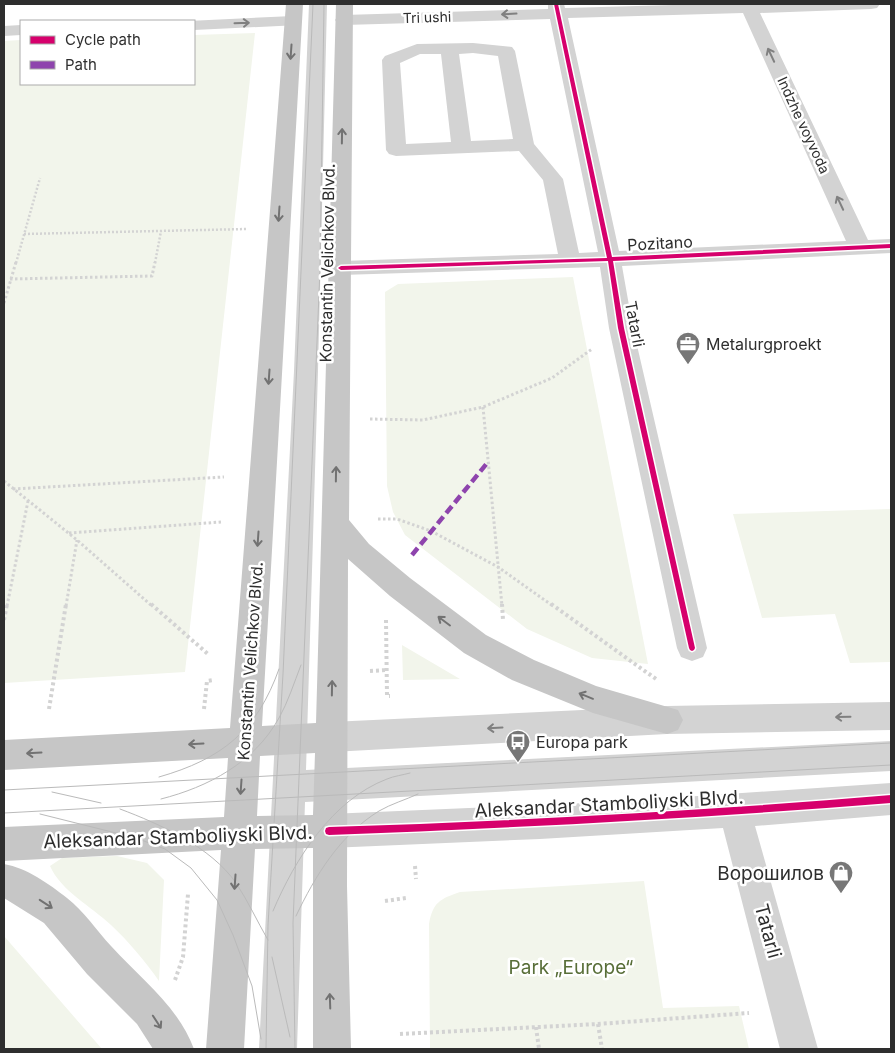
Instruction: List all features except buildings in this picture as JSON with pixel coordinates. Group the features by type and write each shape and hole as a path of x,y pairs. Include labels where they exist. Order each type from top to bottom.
{"main road":[{"name":"Konstantin Velichkov Blvd.","path":"332,1049 329,956 329,831 341,268 344,12"},
{"name":"Konstantin Velichkov Blvd.","path":"225,1049 294,13"},
{"path":"335,522 359,552 400,587 474,644 522,670 593,699 666,720"},
{"path":"4,755 331,737"},
{"name":"Aleksandar Stamboliyski Blvd.","path":"4,844 238,833 329,831"},
{"path":"4,881 14,883 56,911 100,960 150,1011 175,1049"}],"street":[{"name":"Konstantin Velichkov Blvd.","path":"278,1049 318,4"},
{"name":"Tri ushi","path":"344,12 871,4"},
{"name":"Indzhe voyvoda","path":"748,6 860,247"},
{"name":"Tatarli","path":"557,8 610,259 621,328 692,648"},
{"path":"195,24 294,13"},
{"path":"4,31 20,30"},
{"path":"524,145 396,150 391,60 417,49 473,48 506,51 524,145 553,179 570,261"},
{"path":"449,49 462,147"},
{"name":"Pozitano","path":"341,268 570,261 891,246"},
{"path":"331,737 666,720 891,716"},
{"path":"288,787 891,756"},
{"name":"Aleksandar Stamboliyski Blvd.","path":"329,831 412,830 735,812 891,799"},
{"name":"Tatarli","path":"735,812 800,1049"}],"path":[{"path":"4,303 40,178"},
{"path":"24,234 248,229"},
{"path":"10,279 152,276 161,231"},
{"path":"370,419 423,420 483,407 552,378 621,328"},
{"path":"483,407 503,623"},
{"path":"13,490 224,477"},
{"path":"4,482 78,540 209,655"},
{"path":"4,620 28,501"},
{"path":"378,519 397,519 431,531 498,567 660,682"},
{"path":"68,533 221,522"},
{"path":"49,709 78,540"},
{"path":"385,613 387,696 395,696"},
{"path":"369,671 387,670"},
{"path":"204,712 207,681"},
{"path":"174,982 183,957 188,894"},
{"path":"386,901 406,898"},
{"path":"400,1034 598,1024 790,1010"},
{"path":"598,1024 602,1049"},
{"path":"536,1027 539,1049"}],"green space":[{"path":"255,33 185,672 4,683 4,41 20,40 20,85 195,85 195,35"},
{"path":"573,277 648,664 592,658 527,629 405,535 393,512 387,486 385,292 398,284"},
{"path":"891,509 891,662 850,663 835,614 762,618 733,514"},
{"path":"402,645 460,679 461,679 403,680"},
{"path":"117,856 147,863 164,880 159,981 124,938 103,918 69,891 61,883 50,866 62,858"},
{"name":"Park „Europe“","path":"644,881 663,1008 739,1006 749,1049 430,1049 429,924 438,902 460,892"},
{"path":"4,936 102,1049 4,1049"}],"tram line":[{"path":"281,715 313,4"},
{"path":"299,774 320,269 324,4"},
{"path":"281,715 301,665"},
{"path":"159,777 201,761 234,740 260,710 279,669"},
{"path":"214,779 228,771 257,748 269,734 281,715"},
{"path":"277,776 281,715"},
{"path":"299,774 891,743"},
{"path":"360,794 891,765"},
{"path":"360,794 390,778 410,773"},
{"path":"277,776 299,774"},
{"path":"298,797 299,774"},
{"path":"214,779 277,776"},
{"path":"276,798 277,776"},
{"path":"4,790 214,779"},
{"path":"161,799 196,788 214,779"},
{"path":"52,792 101,803"},
{"path":"295,866 318,833 333,816 360,794"},
{"path":"298,797 360,794"},
{"path":"296,916 320,872 352,832 379,811 418,794"},
{"path":"276,798 298,797"},
{"path":"295,866 298,797"},
{"path":"4,813 276,798"},
{"path":"268,940 276,798"},
{"path":"120,809 184,838 213,858 236,883 268,940"},
{"path":"40,814 136,838 165,849 191,868 217,900 233,935 252,986 261,1039"},
{"path":"273,911 295,866"},
{"path":"295,866 293,923 295,1049"},
{"path":"266,1049 268,940"},
{"path":"272,957 290,1037"}],"marked path":[{"path":"412,555 488,462"}],"cycle path":[{"path":"556,4 610,259 621,328 692,648"},
{"path":"341,268 570,261 891,246"},
{"path":"329,831 610,819 891,799"}],"place":[{"name":"Metalurgproekt","path":"688,365"},
{"name":"Europa park","path":"518,763"},
{"name":"Ворошилов","path":"841,894"}]}
